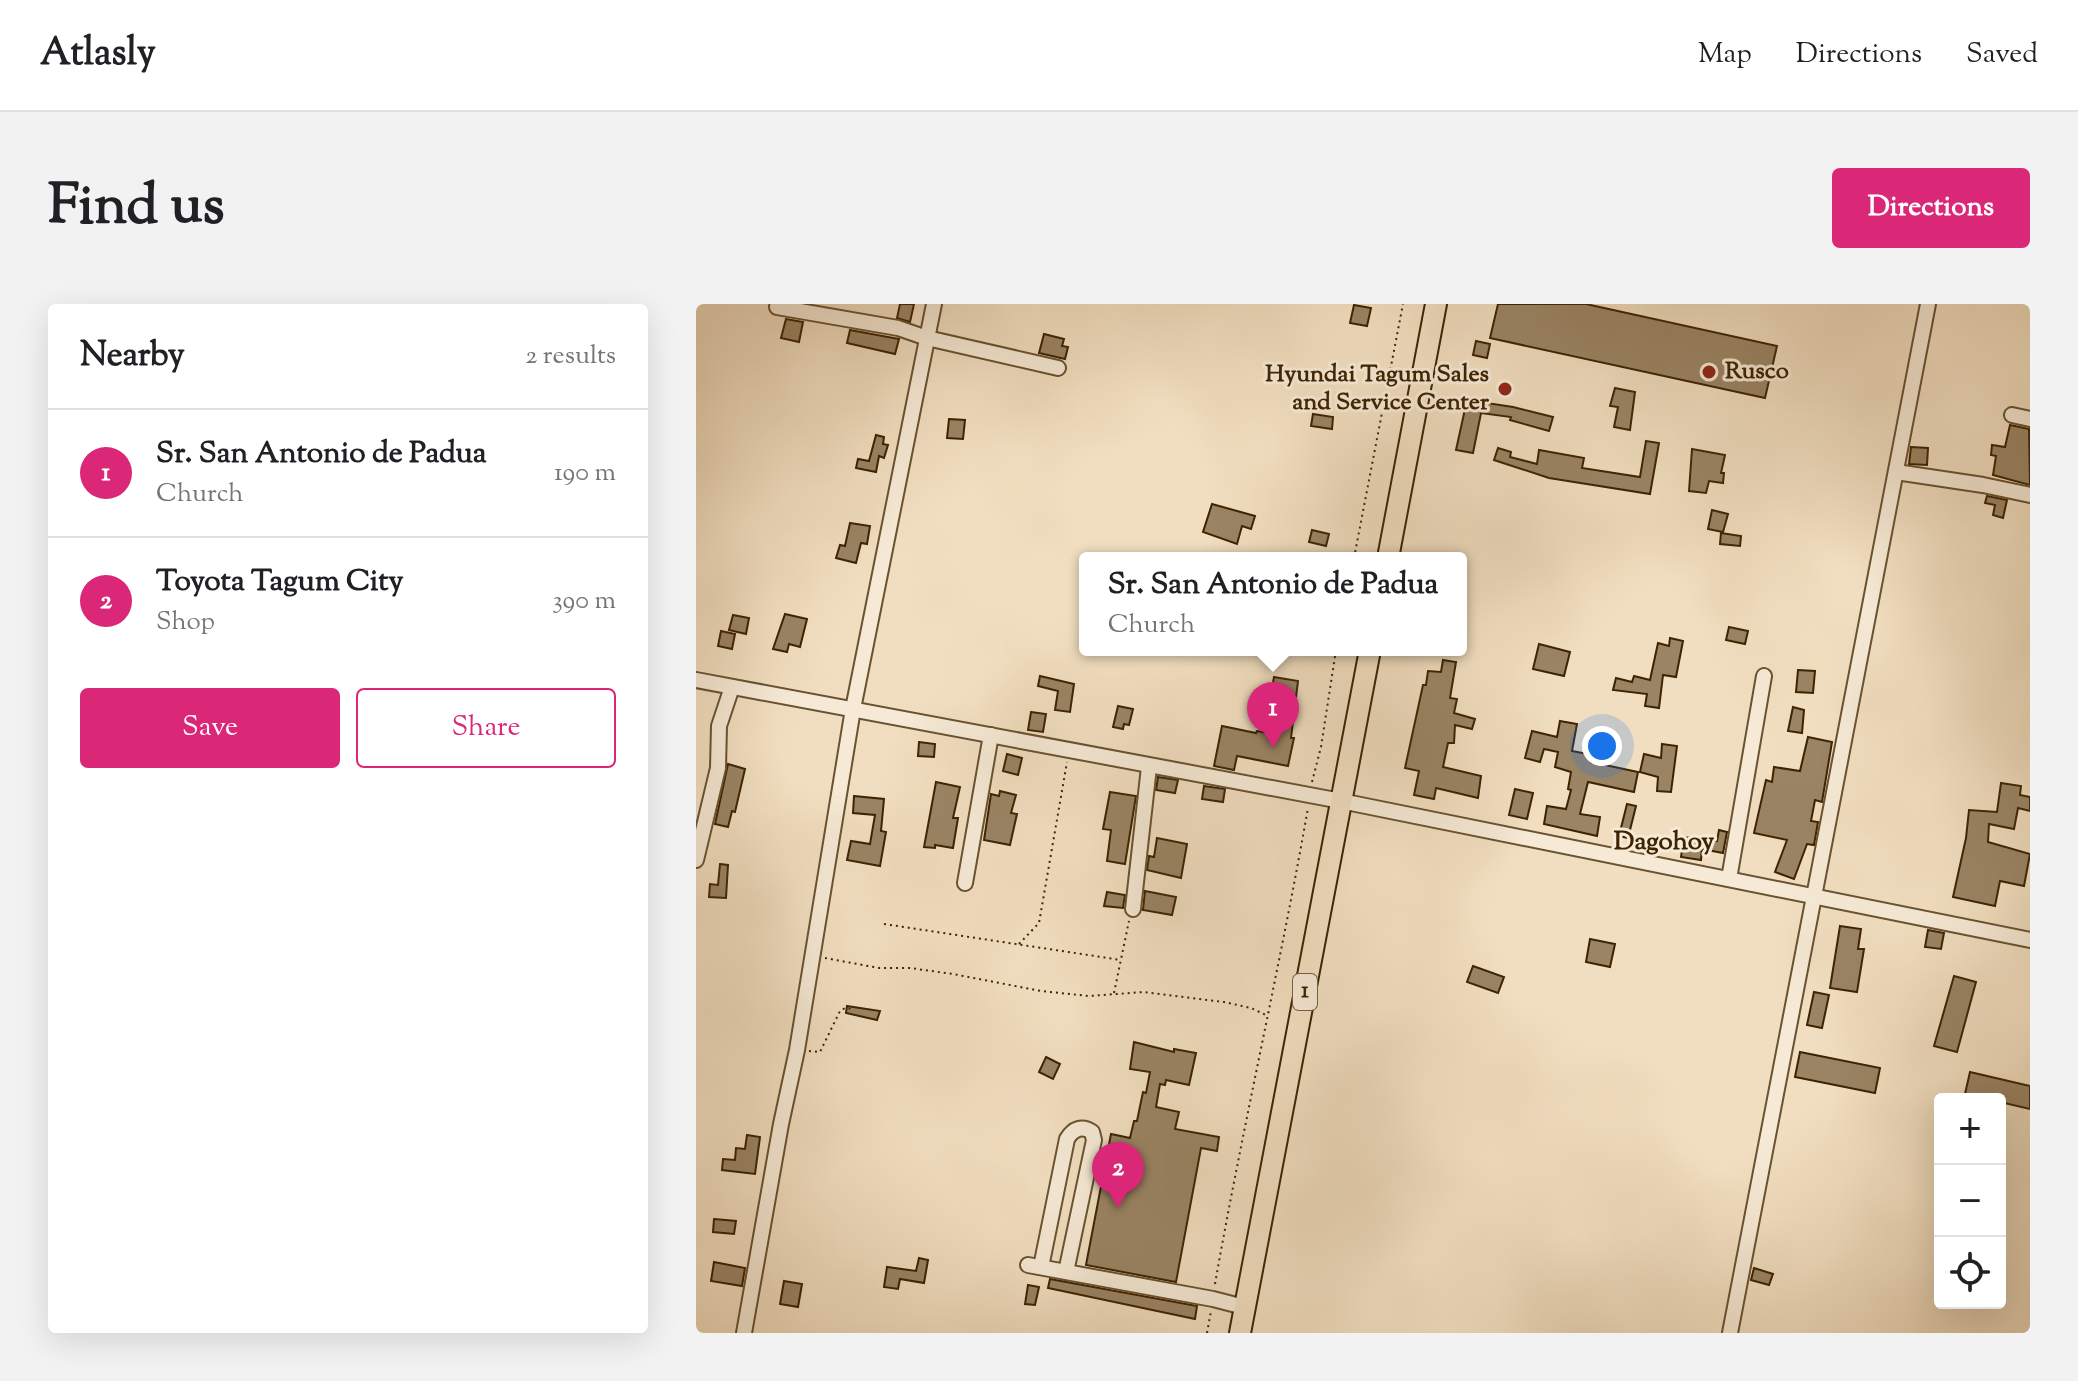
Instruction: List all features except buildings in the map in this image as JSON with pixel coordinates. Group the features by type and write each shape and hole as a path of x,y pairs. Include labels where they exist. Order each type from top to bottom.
{"highway":[{"path":"1389,552 1436,304"},
{"name":"1","path":"1240,1333 1369,656"}],"street":[{"path":"744,1333 797,1050 853,709 934,304"},
{"path":"1730,1333 1928,304"},
{"path":"777,307 898,328 927,338 1058,368"},
{"path":"2012,415 2030,419"},
{"path":"1896,472 2030,495"},
{"path":"1729,879 1764,676"},
{"path":"696,680 1341,801 2030,940"},
{"path":"696,860 718,768 719,726 732,687"},
{"path":"965,883 991,735"},
{"path":"1133,909 1149,767"},
{"path":"1066,1272 1094,1140 1092,1132 1084,1128 1074,1130 1067,1139 1034,1266 1244,1307"}],"path":[{"path":"1355,552 1403,304"},
{"path":"1207,1333 1225,1219 1299,862 1335,656"},
{"path":"1019,944 1039,923 1069,749"},
{"path":"1113,996 1133,909"},
{"path":"884,924 1121,960"},
{"path":"812,955 879,968 910,968 953,974 1041,991 1089,996 1144,992 1224,1002 1251,1008 1268,1016"},
{"path":"797,1050 820,1052 840,1011 854,1009"}],"place":[{"name":"Rusco","path":"1709,372"},
{"name":"Hyundai Tagum Sales and Service Center","path":"1505,389"},
{"name":"Sr. San Antonio de Padua","path":"1273,748"},
{"name":"Toyota Tagum City","path":"1118,1208"}],"district":[{"name":"Dagohoy","path":"1664,842"}]}
